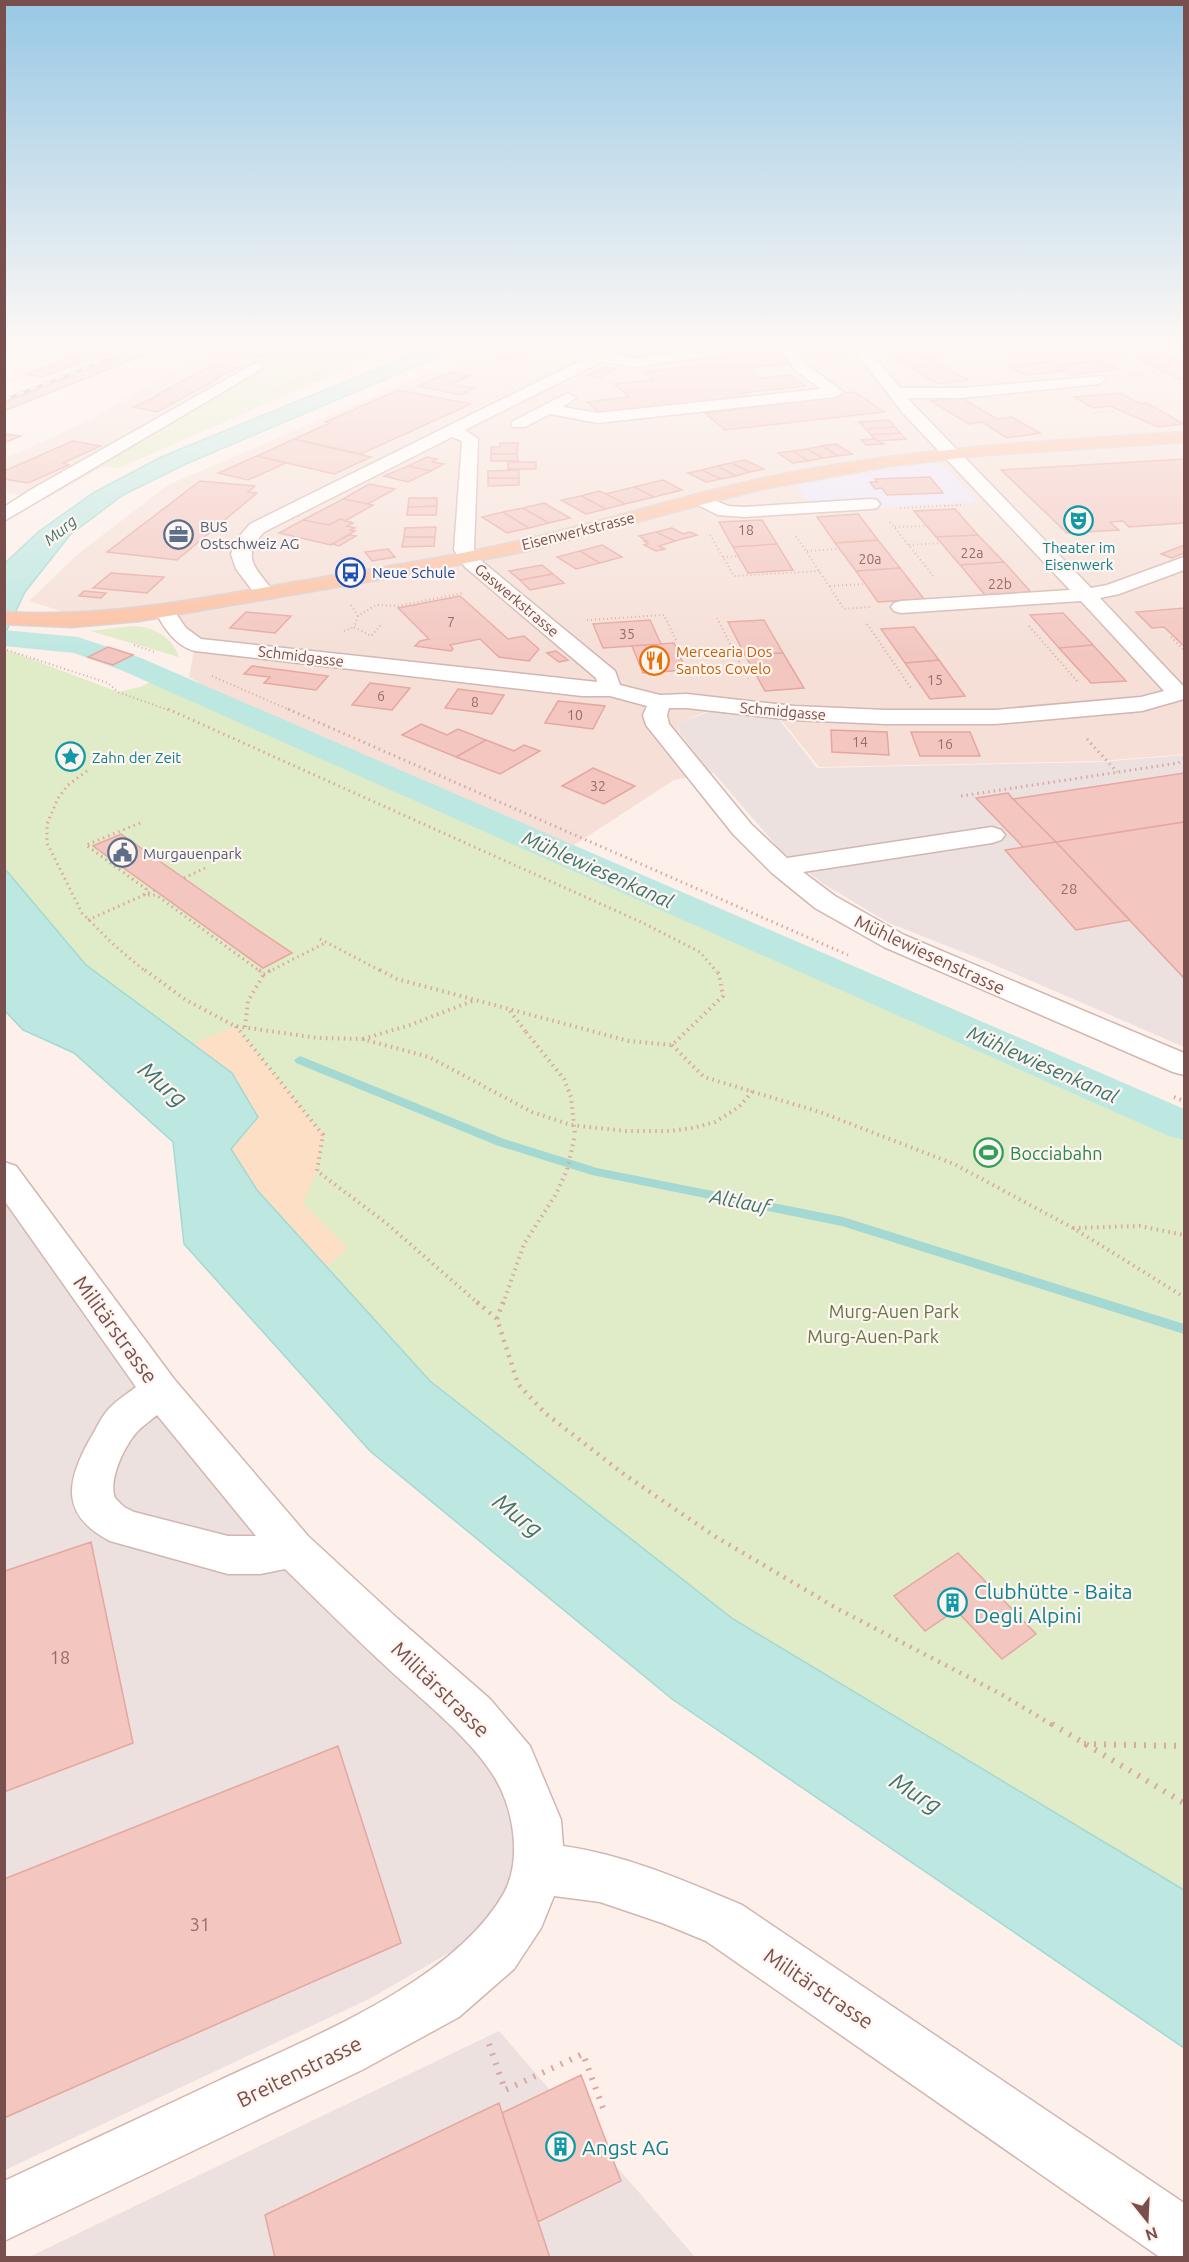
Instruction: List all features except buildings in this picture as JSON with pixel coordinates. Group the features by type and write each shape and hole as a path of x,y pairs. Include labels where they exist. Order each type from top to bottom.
{"main road":[{"name":"Eisenwerkstrasse","path":"4,618 79,620 165,612 265,594 473,564 526,545 826,471 950,454 1011,450"},
{"name":"Eisenwerkstrasse","path":"4,610 33,617"}],"street":[{"path":"4,516 38,493 113,450"},
{"path":"265,594 241,564 240,556 247,537 257,528 319,495 415,450"},
{"name":"Gaswerkstrasse","path":"469,450 464,550 473,564 607,676 610,689"},
{"name":"Schmidgasse","path":"946,450 1183,696"},
{"path":"706,502 724,511 744,512 871,504"},
{"path":"901,608 1086,595 1112,590 1185,563"},
{"name":"Schmidgasse","path":"165,612 178,632 195,645 582,689 610,689 660,702 687,701 764,710 885,717 995,717 1142,704 1183,696"},
{"name":"Mühlewiesenstrasse","path":"660,702 655,716 658,725 742,829 781,867 825,902 894,941 1185,1065"},
{"path":"781,867 992,835"},
{"name":"Militärstrasse","path":"4,1174 160,1390 293,1549 372,1625 473,1715 513,1764 536,1820 539,1868 600,1877 665,1898 724,1923 1185,2238"},
{"path":"160,1390 121,1422 100,1460 93,1476 92,1493 97,1508 109,1520 125,1528 228,1555 260,1556 293,1549"},
{"name":"Breitenstrasse","path":"4,2212 343,2051 440,1998 495,1950 523,1910 539,1868"}],"path":[{"path":"706,502 700,517 734,576 820,571"},
{"path":"888,518 955,604"},
{"path":"895,527 926,526"},
{"path":"795,533 844,609 893,606 901,608"},
{"path":"908,545 941,543"},
{"path":"806,551 840,549"},
{"path":"723,557 738,556"},
{"path":"829,586 865,584"},
{"path":"381,625 371,636 354,627 358,616 376,605 398,606 470,592"},
{"path":"352,596 351,604 358,616"},
{"path":"586,620 664,615 677,642"},
{"path":"717,618 764,710"},
{"path":"1022,619 1101,708"},
{"path":"867,624 932,717"},
{"path":"7,650 108,683 117,692 160,706 389,807 641,922 700,952 719,974 723,996 672,1045"},
{"path":"211,676 851,956"},
{"path":"961,796 1178,763 1185,759"},
{"path":"87,771 68,785 58,798 47,824 47,843 82,913 114,945 149,974 186,1000 235,1026 318,1038 362,1039 429,1057 532,1112 571,1125 626,1131 670,1131 693,1128 715,1122 739,1107 754,1090"},
{"path":"140,823 86,845 146,889 144,895"},
{"path":"184,878 206,868"},
{"path":"88,920 155,890"},
{"path":"144,895 156,895 264,974"},
{"path":"320,939 397,980 629,1041 672,1045 704,1077 754,1090 820,1112 954,1164 1073,1228 1185,1297"},
{"path":"245,1027 248,1001 264,974 325,942"},
{"path":"362,1039 410,1025 475,1000"},
{"path":"497,1319 524,1244 556,1194 567,1170 575,1135 571,1097 564,1079 509,1011"},
{"path":"235,1026 323,1135 317,1171 386,1223 497,1319 518,1384 545,1413 625,1475 716,1537 838,1609 999,1693 1185,1803"},
{"path":"1073,1228 1140,1226 1185,1235"},
{"path":"1084,1744 1185,1746"},
{"path":"489,2044 505,2090 583,2054 604,2111"}],"shaded area":[{"path":"25,450 161,450 119,468 102,467 45,499 5,492 4,459"},
{"path":"250,450 1184,450 1184,754 1101,761 819,767 779,717 710,710 678,723 679,735 717,772 674,780 568,849 235,703 189,677 195,645 165,612 89,620 29,601 78,554 168,485"},
{"path":"930,463 944,466 949,470 978,502 875,508 814,504 808,503 796,485"},
{"path":"711,711 779,719 817,768 1101,762 1184,755 1184,1047 988,962 889,923 822,883 781,851 680,734 678,723"},
{"path":"4,1173 119,1335 513,1763 523,1910 371,1998 5,2170"},
{"path":"499,2031 695,2257 27,2258"}],"green space":[{"path":"113,450 161,450 119,468 88,464"},
{"path":"139,626 160,634 172,644 179,657 90,631"},
{"name":"Murg-Auen-Park","path":"7,650 118,692 140,687 168,674 189,686 781,954 1184,1113 1184,1890 733,1619 428,1379 291,1301 193,1044 86,965 5,869 4,654"}],"sand":[{"path":"235,1026 323,1135 317,1171 303,1203 348,1248 320,1273 243,1192 193,1044"}],"water":[{"name":"Murg","path":"179,450 220,450 123,495 70,535 25,592 5,634 5,563 38,532 93,493"},
{"name":"Murg","path":"5,869 86,965 232,1073 258,1117 231,1149 257,1190 430,1381 733,1619 1184,1890 1184,2048 672,1699 370,1451 184,1244 173,1142 74,1053 23,1030 5,1011"}],"waterway":[{"name":"Mühlewiesenkanal","path":"4,638 78,645 131,664 1184,1126"},
{"name":"Altlauf","path":"300,1060 500,1142 596,1172 843,1222 1184,1329"}],"place":[{"name":"Theater im Eisenwerk","path":"1079,520"},
{"name":"BUS Ostschweiz AG","path":"179,535"},
{"name":"Neue Schule","path":"351,572"},
{"name":"Mercearia Dos Santos Covelo","path":"655,660"},
{"name":"Zahn der Zeit","path":"71,757"},
{"name":"Murgauenpark","path":"122,853"},
{"name":"Bocciabahn","path":"989,1153"},
{"name":"Clubhütte - Baita Degli Alpini","path":"953,1603"},
{"name":"Angst AG","path":"561,2147"}],"park label":[{"name":"Murg-Auen Park","path":"894,1311"}]}
